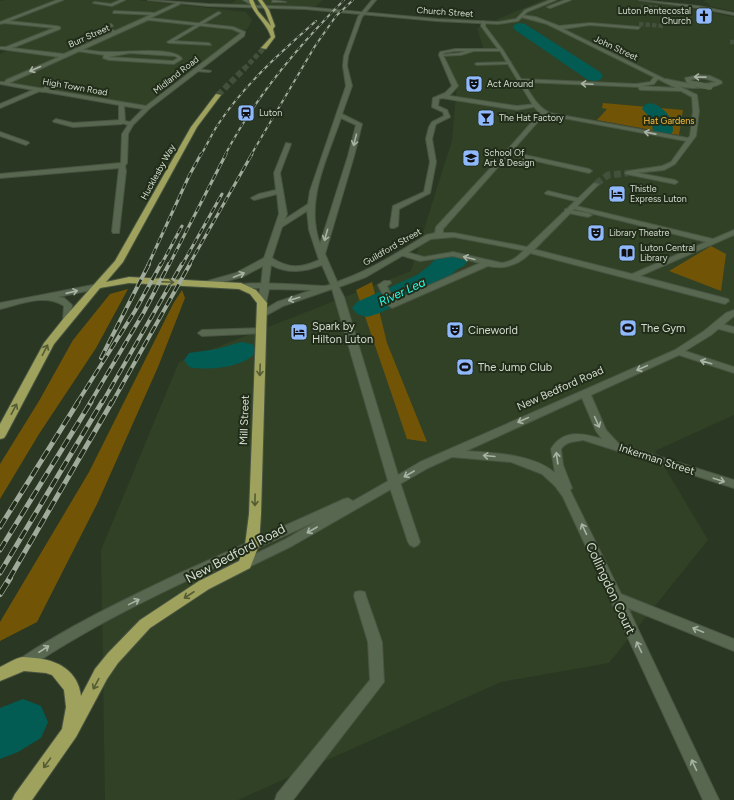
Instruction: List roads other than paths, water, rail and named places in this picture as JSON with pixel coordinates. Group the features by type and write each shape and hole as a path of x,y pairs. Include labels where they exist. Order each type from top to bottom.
{"highway":[{"path":"260,0 266,9 273,26 271,29 273,38 264,48"},
{"path":"251,1 266,26 271,29"},
{"name":"Hucklesby Way","path":"0,435 49,343 67,320 119,262 194,128 218,95"},
{"path":"119,262 119,270 122,276 129,280"},
{"name":"Guildford Street","path":"98,286 129,280 242,286"},
{"path":"242,286 254,292 262,303"},
{"name":"Mill Street","path":"245,564 252,545 255,514 263,314 262,303"},
{"name":"New Bedford Road","path":"20,800 70,732 101,674 113,658 145,624 204,585 245,564"},
{"path":"0,674 23,664 46,666 57,670 65,678 72,689 74,707 70,732"}],"street":[{"path":"1,22 60,0"},
{"path":"95,3 112,5 123,0"},
{"name":"Church Street","path":"150,0 266,9 309,9 437,20 484,22 509,22 518,20 526,12 554,0"},
{"path":"245,0 251,1"},
{"path":"274,0 274,2 284,2"},
{"path":"374,0 363,13 346,56 345,66 349,86 313,191 310,206 312,234 322,258 331,287 340,297 394,482 414,542"},
{"name":"Church Street","path":"522,16 569,0"},
{"path":"641,0 698,7 734,14"},
{"name":"Burr Street","path":"3,83 79,50 179,3"},
{"path":"114,12 156,14"},
{"path":"209,44 169,42 219,13"},
{"name":"John Street","path":"522,16 540,20 685,90"},
{"name":"Midland Road","path":"116,231 123,171 122,166 124,163 125,134 131,124 147,108 242,35 243,32 233,28 147,19"},
{"path":"0,52 58,28 1,22"},
{"path":"484,22 482,26 501,50 536,106 545,113 688,140"},
{"path":"546,23 573,26"},
{"path":"557,28 591,23 638,28"},
{"path":"111,25 98,30 117,32"},
{"path":"0,48 65,56"},
{"path":"79,50 108,54 130,52 176,55 180,58 177,62 168,63 109,59 106,57 108,54"},
{"path":"444,97 452,91 455,86 454,80 441,55 442,52 451,50 501,50"},
{"path":"477,64 509,63"},
{"path":"197,70 209,71"},
{"path":"520,80 685,90 708,88 695,84 689,82 687,79 692,77 700,76 714,78 719,83 713,85 698,86 666,81"},
{"path":"626,86 652,83 657,77"},
{"name":"High Town Road","path":"3,83 122,105 147,108"},
{"path":"0,106 54,84"},
{"path":"675,182 628,173 668,167 673,163 688,140 693,136 695,127 696,98 685,90"},
{"path":"394,226 396,208 427,193 433,162 429,139 432,127 434,123 447,117 445,111 435,107 436,98 444,97 517,108 536,106"},
{"path":"122,105 122,122"},
{"name":"Guildford Street","path":"242,286 290,288 331,287 362,275 429,237 440,235 439,229 541,115 545,113"},
{"path":"268,259 277,266 286,270 298,270 311,267 322,258 359,124 340,115"},
{"path":"56,121 73,125 122,122 131,124"},
{"path":"0,134 26,143"},
{"path":"262,303 268,259 283,214 277,173 288,144"},
{"path":"509,152 589,171"},
{"path":"0,176 122,166"},
{"path":"403,253 418,259 430,259 442,255 454,254 493,265 511,264 522,259 596,184"},
{"path":"254,198 270,192 280,191"},
{"path":"546,194 574,205 713,241"},
{"path":"574,205 588,215"},
{"path":"279,226 310,206"},
{"path":"632,276 734,232 734,237"},
{"path":"440,235 454,235 530,250 725,300"},
{"path":"207,284 240,275 255,269 268,259"},
{"path":"387,283 382,285 392,305 487,263"},
{"path":"0,306 47,298 98,286"},
{"path":"263,314 280,304 331,287"},
{"path":"47,298 61,300 68,305 69,309 67,320"},
{"name":"New Bedford Road","path":"245,564 288,543 424,465 678,352 718,326 729,314 734,313"},
{"path":"718,326 734,330"},
{"path":"202,333 262,331"},
{"path":"678,352 734,370"},
{"name":"Inkerman Street","path":"585,393 601,430 615,446 734,484"},
{"path":"568,495 558,465 556,449 560,443 567,439 583,437 615,446"},
{"name":"Collingdon Court","path":"450,453 512,458 546,471 568,495 711,800"},
{"name":"New Bedford Road","path":"23,664 51,645 98,619 252,545 394,482"},
{"path":"283,800 377,682 375,642 360,596"},
{"path":"615,597 734,645"}],"waterway":[{"name":"River Lea","path":"520,27 594,76"},
{"name":"River Lea","path":"651,109 661,118 663,131"},
{"name":"River Lea","path":"367,308 427,281 439,272 446,264 455,260"},
{"name":"River Lea","path":"200,360 222,358 241,351"},
{"name":"River Lea","path":"0,735 23,722"}],"tunnel":[{"path":"641,7 659,8"},
{"path":"639,24 663,26"},
{"path":"244,69 264,48"},
{"path":"218,95 244,69"},
{"path":"596,184 608,175 628,173"}],"railway":[{"path":"225,155 250,113 278,73 310,35 344,0"},
{"path":"251,155 315,46 336,16 353,0"},
{"path":"201,155 216,127 240,95 277,57 316,21"},
{"path":"148,265 189,176 201,154"},
{"path":"169,265 226,154"},
{"path":"189,265 252,154"},
{"path":"182,265 222,194"},
{"path":"161,265 182,226"},
{"path":"101,358 149,264"},
{"path":"77,403 135,311 161,264"},
{"path":"90,403 144,312 169,264"},
{"path":"102,403 182,264"},
{"path":"112,403 190,264"},
{"path":"0,527 78,402"},
{"path":"0,550 91,402"},
{"path":"0,573 102,402"},
{"path":"9,579 112,402"},
{"path":"0,594 10,578"}],"place":[{"name":"Luton Pentecostal Church","path":"704,16"},
{"name":"Act Around","path":"474,84"},
{"name":"Luton","path":"246,113"},
{"name":"The Hat Factory","path":"486,118"},
{"name":"School Of Art & Design","path":"471,158"},
{"name":"Thistle Express Luton","path":"617,194"},
{"name":"Library Theatre","path":"596,233"},
{"name":"Luton Central Library","path":"627,253"},
{"name":"The Gym","path":"628,328"},
{"name":"Cineworld","path":"455,330"},
{"name":"Spark by Hilton Luton","path":"299,332"},
{"name":"The Jump Club","path":"465,367"}],"park label":[{"name":"Hat Gardens","path":"669,121"}]}
